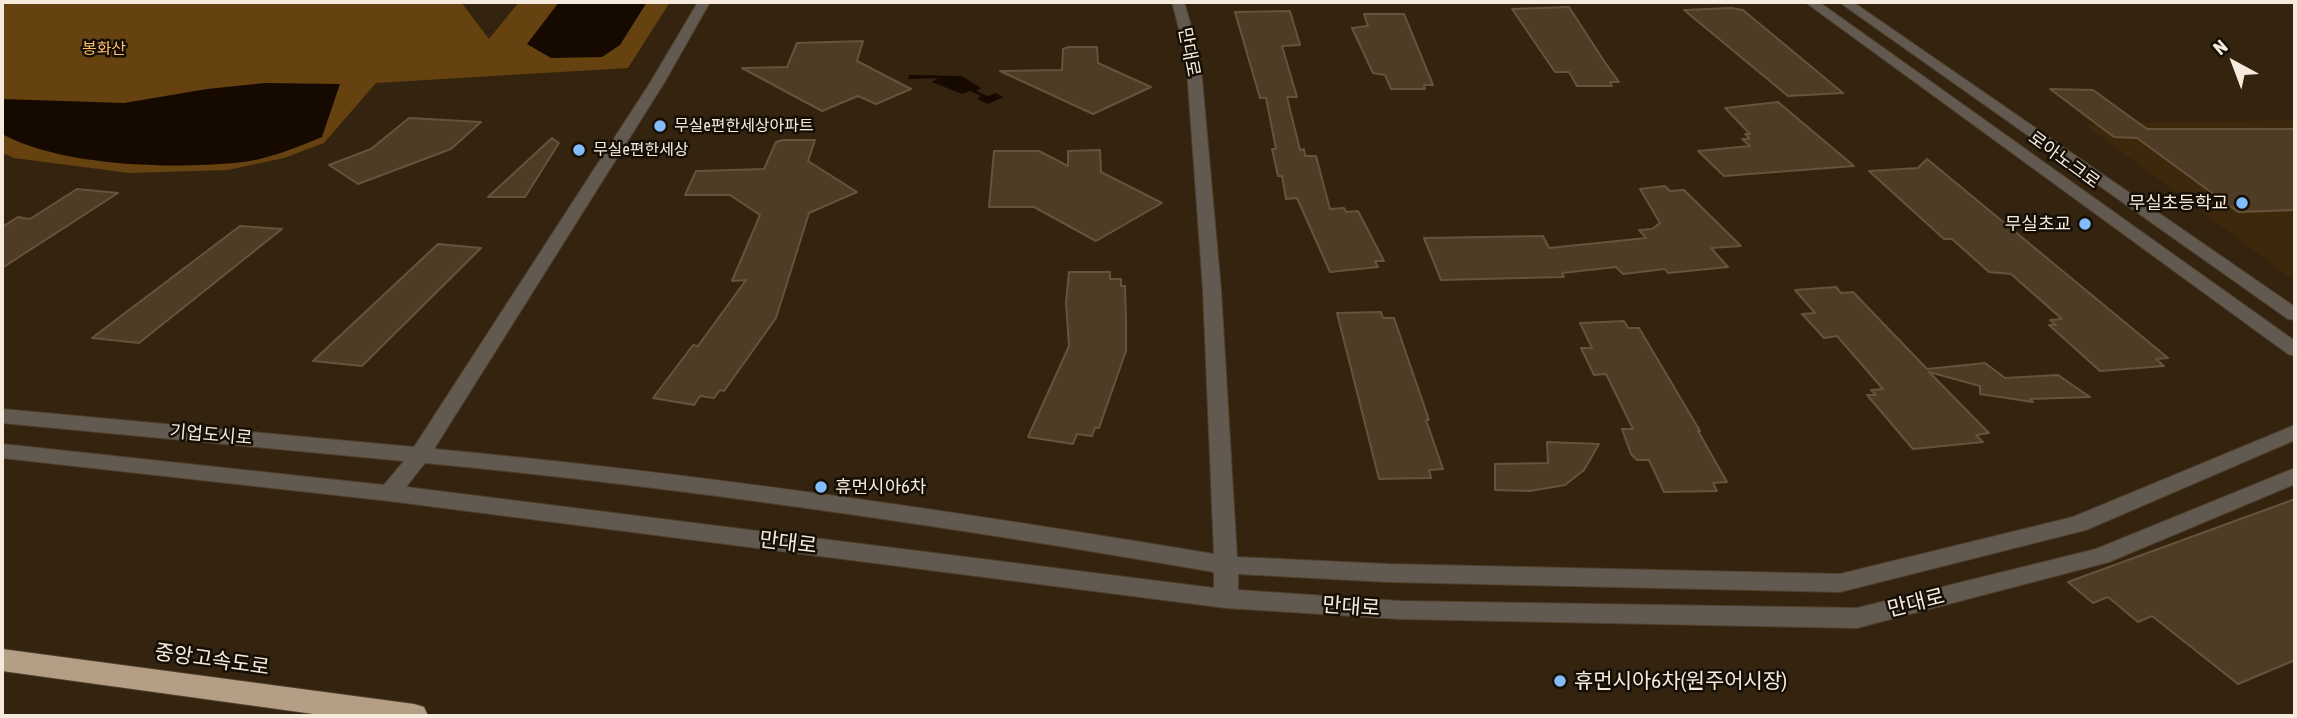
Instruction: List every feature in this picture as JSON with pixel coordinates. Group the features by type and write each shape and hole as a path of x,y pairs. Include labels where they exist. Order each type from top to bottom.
{"highway":[{"name":"중앙고속도로","path":"2,660 414,716"}],"street":[{"path":"2,451 389,493 420,455 657,83 704,2"},
{"name":"만대로","path":"1178,2 1193,56 1212,290 1226,565"},
{"name":"로아노크로","path":"1811,2 2295,351"},
{"name":"로아노크로","path":"1846,2 2295,315"},
{"name":"기업도시로","path":"2,416 420,455"},
{"name":"만대로","path":"420,455 527,465 1002,527 1226,565 1388,573 1840,583 2078,524 2295,432"},
{"name":"만대로","path":"389,493 1226,599 1400,610 1857,618 2101,556 2295,476"},
{"path":"1226,565 1226,599"}],"shaded area":[{"path":"559,2 647,2 620,45 602,57 551,58 527,44"},
{"path":"909,75 962,76 981,88 976,91 988,96 996,93 1003,97 988,104 977,99 981,96 970,91 962,94 932,82 938,78 908,79"},
{"path":"265,83 340,84 322,137 257,160 178,166 84,159 26,145 2,134 2,99 124,103 207,89"},
{"name":"무실초등학교","path":"2295,120 2295,281 2084,124"}],"green space":[{"name":"봉화산","path":"2,2 461,2 489,39 519,2 670,2 628,68 376,83 324,143 284,158 228,170 129,173 14,158 2,153"}],"building":[{"path":"1569,7 1619,82 1610,82 1612,86 1577,86 1569,72 1555,72 1512,9"},
{"path":"1684,10 1743,10 1843,93 1788,96"},
{"path":"1290,11 1300,45 1282,46 1297,97 1287,97 1300,150 1304,149 1305,156 1316,156 1330,209 1358,211 1384,261 1375,261 1378,267 1330,272 1297,198 1286,199 1282,176 1278,176 1272,149 1276,149 1266,98 1260,98 1235,12"},
{"path":"1364,14 1404,14 1433,85 1424,85 1425,89 1391,89 1385,75 1373,73 1352,28 1368,26"},
{"path":"863,41 857,61 911,89 876,104 858,96 822,111 742,68 787,67 797,43"},
{"path":"1097,47 1098,63 1151,87 1093,114 1000,71 1062,70 1063,49"},
{"path":"2050,89 2093,90 2147,129 2295,129 2295,210 2238,212 2137,138 2114,137"},
{"path":"1778,102 1854,166 1724,176 1698,151 1750,146 1742,139 1750,139 1745,134 1750,134 1725,108"},
{"path":"409,118 481,122 451,149 358,184 329,165 371,149"},
{"path":"552,138 559,143 525,197 488,197"},
{"path":"815,140 808,161 857,192 809,213 776,318 724,391 720,390 714,398 700,396 694,405 653,398 693,345 698,346 746,280 732,281 760,215 730,195 685,195 696,171 764,169 776,142"},
{"path":"1100,150 1101,172 1162,203 1096,241 1034,207 989,207 994,151 1039,151 1068,166 1068,151"},
{"path":"1927,159 2168,358 2156,359 2164,366 2100,371 2049,325 2056,325 2050,320 2062,319 2011,274 1989,272 1952,239 1944,239 1869,171 1918,168"},
{"path":"1665,186 1670,191 1684,190 1741,246 1711,248 1728,267 1668,273 1665,269 1623,274 1616,267 1562,273 1564,277 1441,280 1424,238 1543,236 1549,248 1646,238 1639,230 1652,229 1660,223 1640,189"},
{"path":"77,189 118,193 2,268 2,227 18,217 30,219"},
{"path":"240,226 282,229 139,343 92,338"},
{"path":"438,244 481,248 362,366 313,361"},
{"path":"1069,272 1110,272 1110,279 1121,279 1121,286 1125,286 1126,320 1126,351 1099,428 1095,428 1092,436 1077,434 1073,444 1028,437 1069,346 1066,302"},
{"path":"1836,287 1841,293 1853,292 1927,369 1985,363 2005,378 2058,375 2090,397 2030,399 2033,402 1980,394 1980,386 1929,372 1989,433 1976,435 1983,442 1913,449 1867,395 1876,395 1871,390 1883,389 1837,336 1824,338 1802,314 1815,313 1795,290"},
{"path":"1381,312 1383,318 1394,318 1429,420 1426,420 1443,469 1429,470 1431,478 1379,479 1337,313"},
{"path":"1624,321 1628,328 1639,328 1700,431 1727,482 1713,483 1717,491 1664,492 1649,460 1637,460 1631,454 1622,429 1633,429 1606,374 1594,375 1581,348 1592,348 1580,323"},
{"path":"1547,442 1599,444 1584,470 1565,485 1530,491 1495,490 1495,464 1548,463"},
{"path":"2295,499 2295,660 2238,684 2152,616 2138,622 2108,597 2093,603 2068,582"}],"place":[{"name":"무실e편한세상아파트","path":"660,126"},
{"name":"무실e편한세상","path":"579,150"},
{"name":"무실초등학교","path":"2242,203"},
{"name":"무실초교","path":"2085,224"},
{"name":"휴먼시아6차","path":"821,487"},
{"name":"휴먼시아6차(원주어시장)","path":"1560,681"}]}
